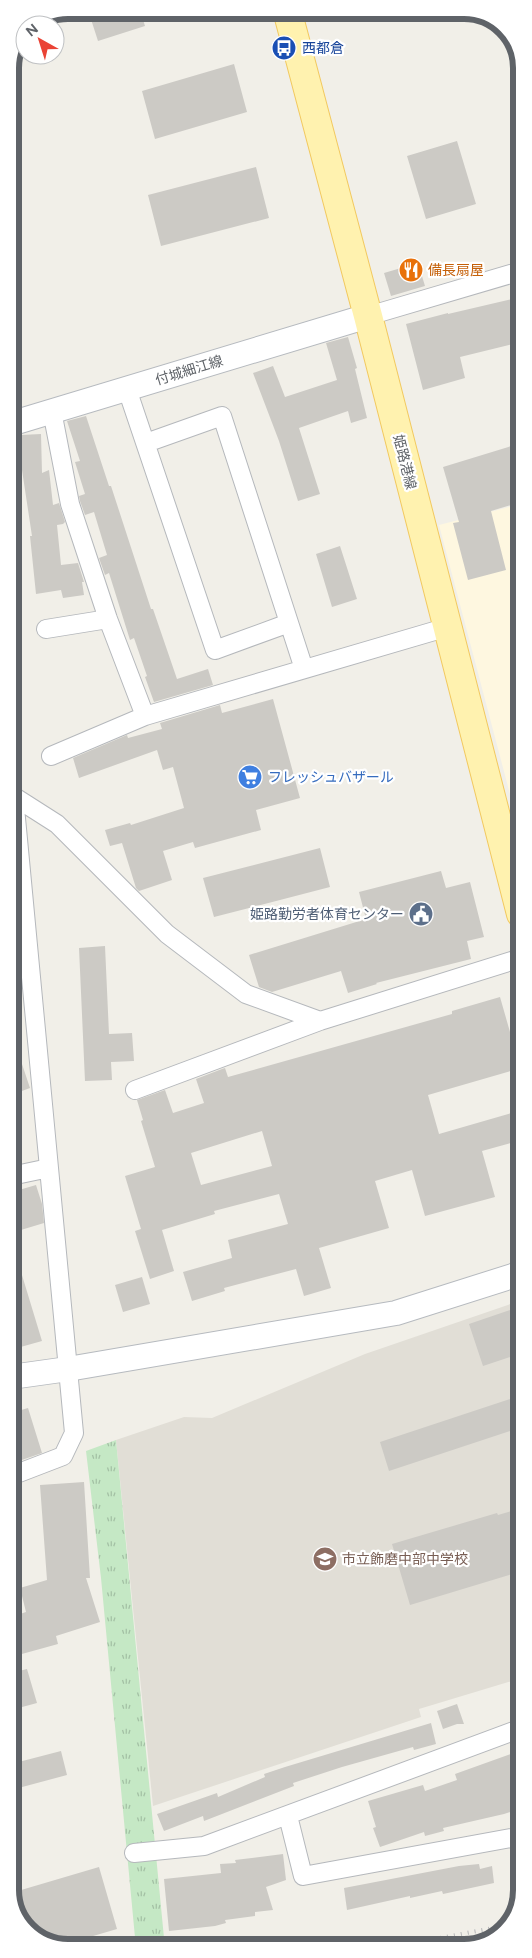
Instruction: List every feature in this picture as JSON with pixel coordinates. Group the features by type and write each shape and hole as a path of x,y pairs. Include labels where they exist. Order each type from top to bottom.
{"main road":[{"name":"姫路港線","path":"289,19 368,316 513,882"}],"street":[{"path":"368,316 513,273"},
{"name":"付城細江線","path":"19,421 368,316"},
{"path":"127,389 215,650 289,623"},
{"path":"52,411 70,504 108,620 145,716"},
{"path":"146,443 222,416 304,669"},
{"path":"46,629 108,620"},
{"path":"51,756 145,716 448,626"},
{"path":"19,800 57,824 167,934 246,994 320,1021"},
{"path":"19,866 74,1434 63,1456 19,1473"},
{"path":"135,1090 320,1021 513,961"},
{"path":"19,1174 49,1168"},
{"path":"19,1376 396,1313 513,1276"},
{"path":"134,1853 204,1846 513,1731"},
{"path":"288,1816 303,1876 513,1838"}],"shaded area":[{"path":"513,506 513,806 439,525"},
{"name":"市立飾磨中部中学校","path":"513,1303 513,1681 419,1709 421,1717 153,1806 116,1440 184,1417 212,1418 365,1354"}],"green space":[{"path":"116,1440 164,1938 162,1939 135,1939 101,1578 86,1451"}],"building":[{"path":"91,19 143,19 145,26 98,41"},
{"path":"234,64 247,112 155,139 142,91"},
{"path":"457,141 476,204 426,219 407,156"},
{"path":"256,167 269,218 161,246 148,195"},
{"path":"418,263 425,286 391,296 384,273"},
{"path":"513,299 513,344 460,357 465,378 423,390 406,324"},
{"path":"348,337 357,368 355,369 367,418 351,423 348,411 299,428 320,494 298,501 279,441 253,373 273,366 285,397 337,380 326,343"},
{"path":"86,416 151,609 153,609 177,679 208,669 213,685 154,702 134,638 130,640 109,573 105,575 99,558 107,555 94,512 85,515 80,501 79,496 85,494 75,462 80,461 67,421"},
{"path":"41,434 42,473 49,470 53,505 59,503 65,522 57,525 61,565 78,563 84,582 82,582 84,595 63,598 61,590 36,594 30,536 32,536 22,470 21,435"},
{"path":"513,445 513,504 491,511 506,570 468,580 453,523 459,522 443,467"},
{"path":"340,546 357,599 332,607 316,554"},
{"path":"273,699 300,798 256,810 261,830 195,848 193,842 163,851 172,880 139,891 136,888 122,843 110,846 105,830 130,823 131,825 184,808 173,767 163,770 157,750 79,778 73,758 127,735 128,738 162,729 160,723 220,705 222,713"},
{"path":"320,848 330,887 214,917 203,878"},
{"name":"姫路勤労者体育センター","path":"441,871 446,888 470,882 484,937 467,941 471,959 376,983 348,993 341,971 272,992 259,987 249,955 366,919 359,892"},
{"path":"105,946 109,1034 132,1033 134,1061 111,1062 112,1080 85,1081 79,948"},
{"path":"500,997 510,1032 513,1031 513,1070 428,1095 439,1134 513,1113 513,1142 482,1151 495,1197 425,1216 412,1170 375,1181 389,1228 319,1248 331,1288 304,1296 296,1269 224,1288 225,1291 192,1301 183,1272 232,1258 228,1240 288,1224 279,1194 214,1211 215,1214 162,1230 174,1271 150,1279 135,1231 141,1229 125,1176 155,1167 141,1121 143,1120 137,1100 165,1090 173,1113 204,1103 196,1079 222,1069 225,1068 228,1077 452,1014 452,1011","holes":["262,1131 272,1166 201,1185 191,1153"]},
{"path":"19,1055 30,1088 19,1092"},
{"path":"36,1185 42,1204 44,1223 19,1231 19,1202 22,1201 19,1190"},
{"path":"19,1265 42,1341 19,1347"},
{"path":"142,1277 150,1304 123,1312 115,1285"},
{"path":"513,1309 513,1356 483,1366 469,1324"},
{"path":"513,1398 513,1430 389,1471 380,1442"},
{"path":"28,1408 42,1453 19,1461 19,1411"},
{"path":"84,1482 90,1578 86,1578 100,1622 56,1636 58,1644 19,1655 19,1620 22,1619 20,1614 26,1612 20,1588 47,1580 40,1485"},
{"path":"513,1511 513,1574 410,1605 392,1544 497,1513 498,1515"},
{"path":"27,1669 37,1703 19,1708 19,1671"},
{"path":"457,1704 464,1724 457,1724 443,1729 437,1711"},
{"path":"431,1723 436,1744 414,1750 413,1747 293,1783 294,1786 204,1821 203,1816 164,1831 157,1814 217,1793 218,1797 265,1777 264,1774 285,1767"},
{"path":"61,1751 67,1775 19,1788 19,1762"},
{"path":"513,1753 513,1811 443,1828 444,1831 425,1836 424,1832 380,1847 373,1828 376,1827 368,1801 423,1785 425,1791 457,1780 455,1774"},
{"path":"283,1854 286,1880 266,1887 273,1910 255,1912 255,1916 225,1920 226,1923 215,1926 169,1931 164,1879 221,1873 220,1864 236,1863 235,1860"},
{"path":"479,1864 480,1869 492,1866 494,1883 443,1894 442,1891 410,1898 410,1896 347,1910 344,1888 459,1866"},
{"path":"99,1867 117,1929 83,1939 65,1939 49,1935 36,1927 25,1915 21,1906 19,1891"}],"railway":[{"path":"435,1939 495,1928"}],"place":[{"name":"西都倉","path":"284,48"},
{"name":"備長扇屋","path":"411,270"},
{"name":"フレッシュバザール","path":"250,777"},
{"name":"姫路勤労者体育センター","path":"421,914"},
{"name":"市立飾磨中部中学校","path":"325,1559"}]}
